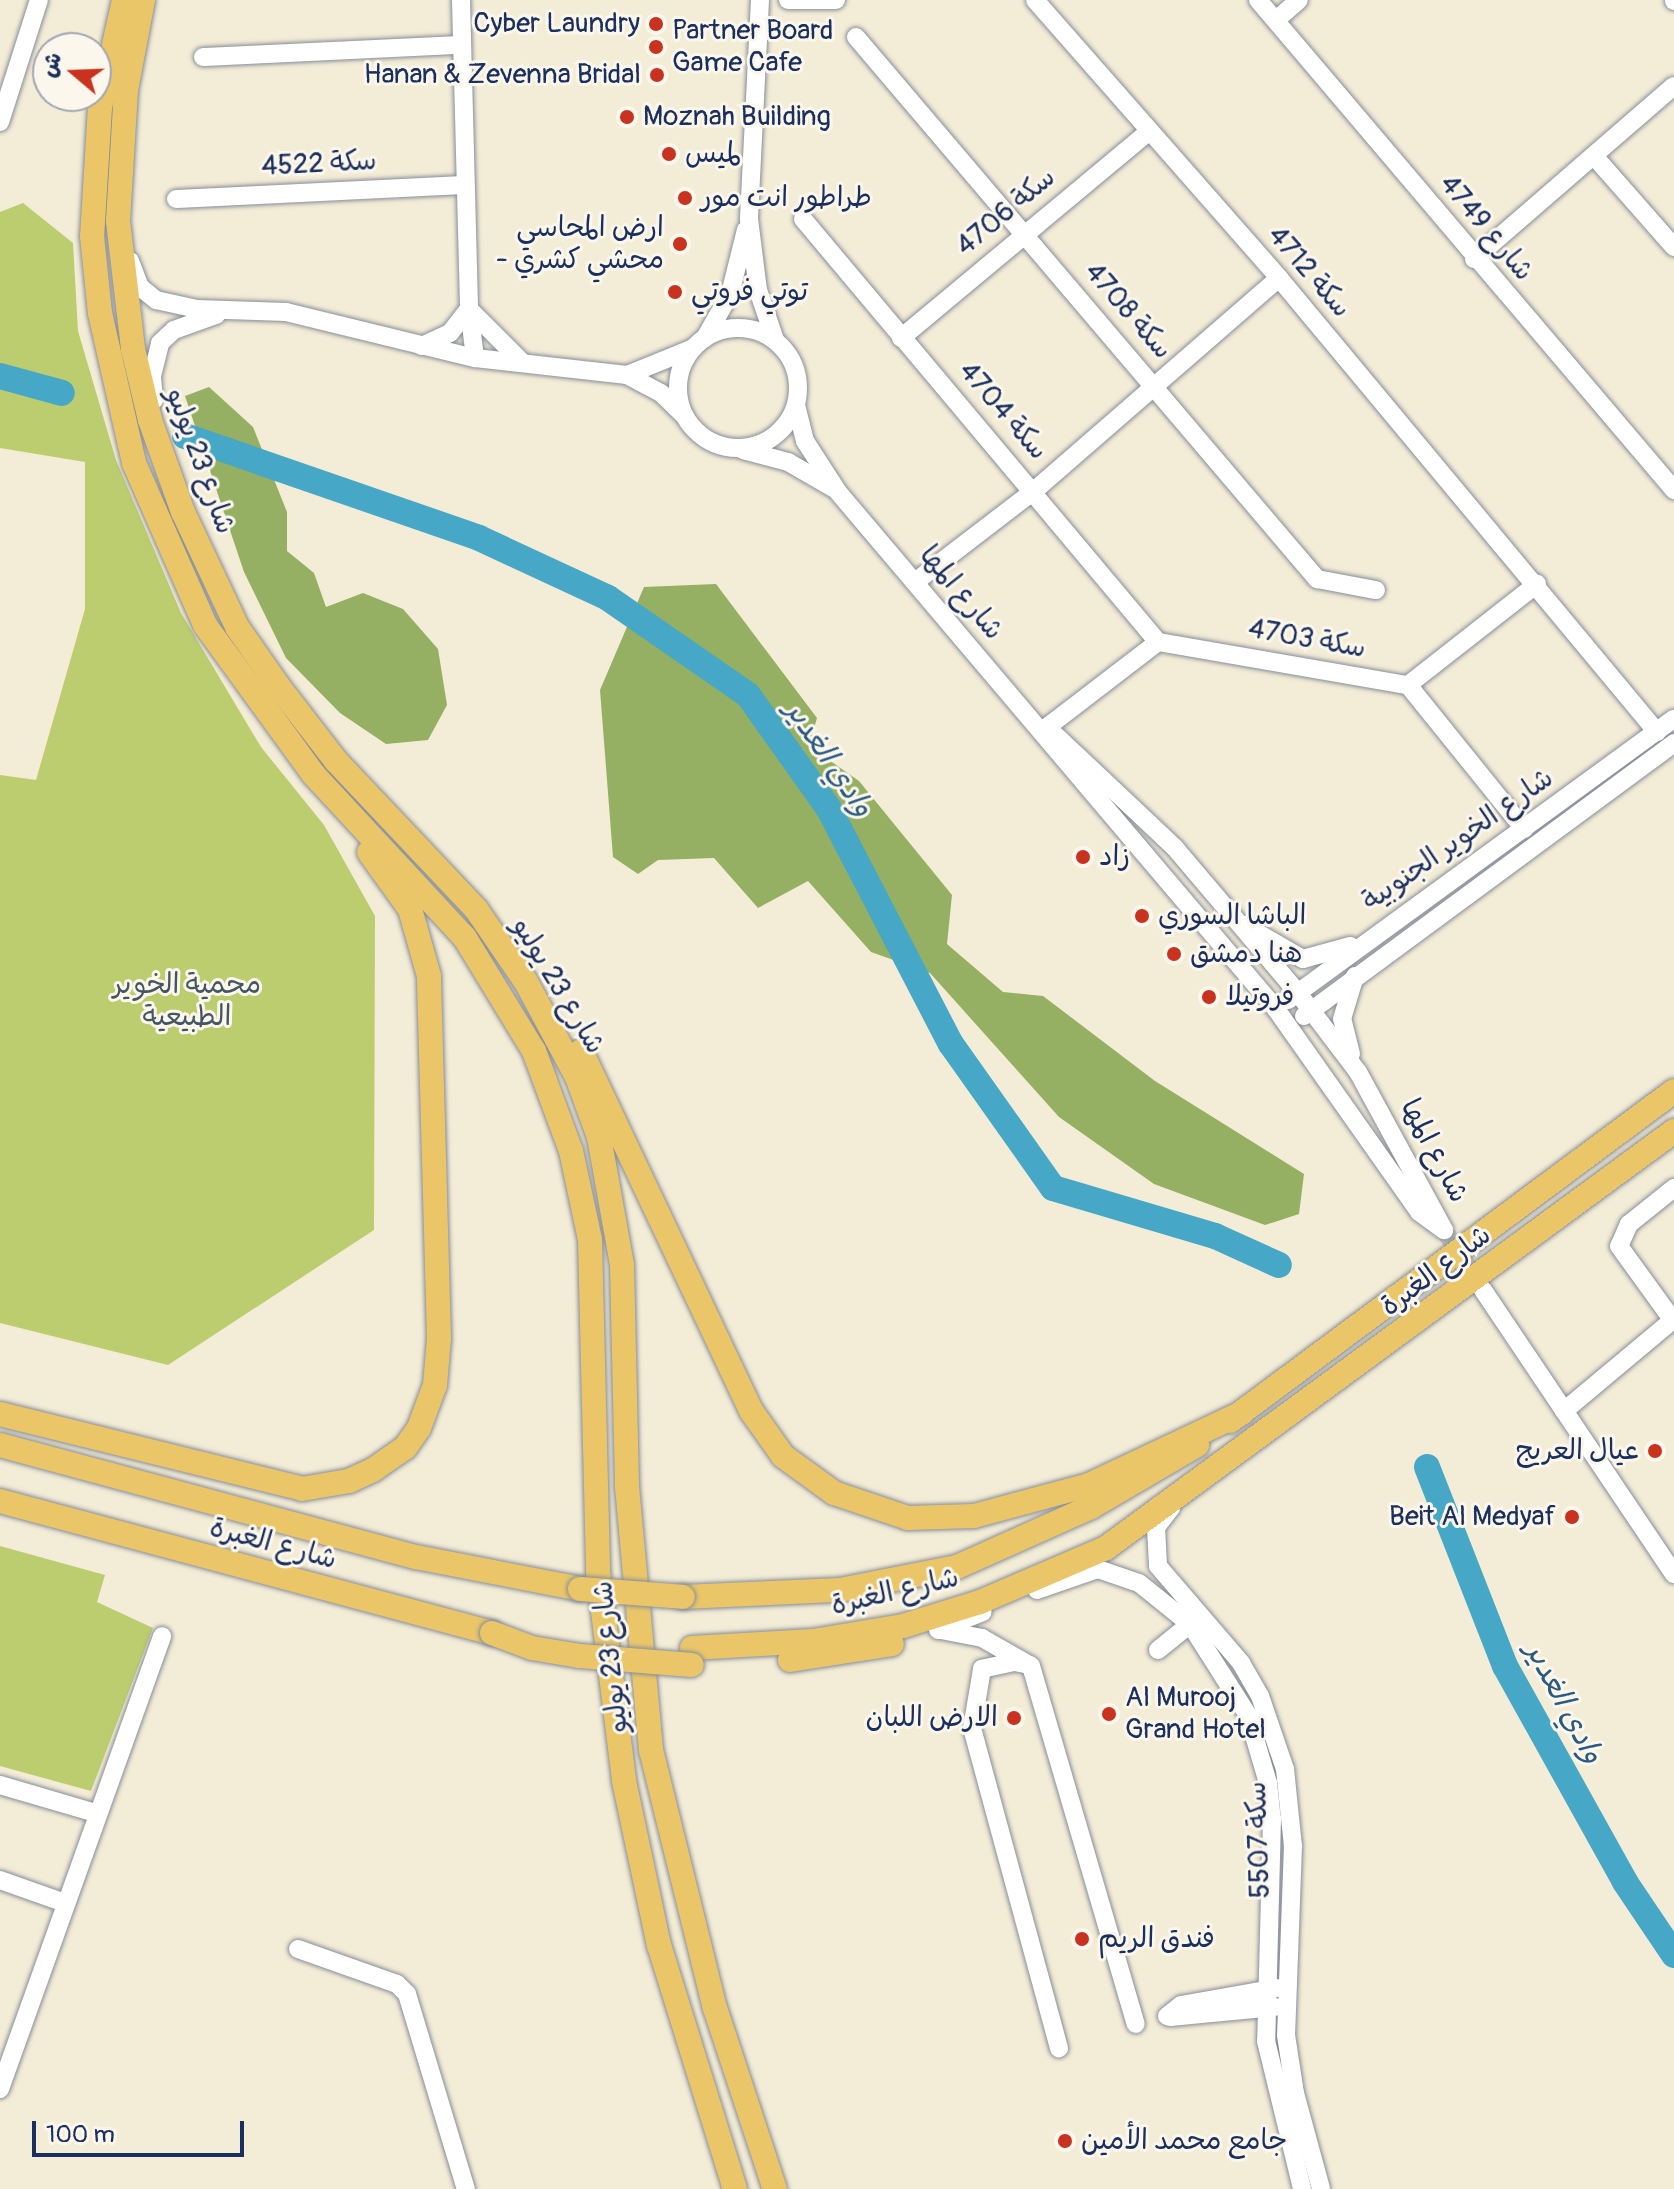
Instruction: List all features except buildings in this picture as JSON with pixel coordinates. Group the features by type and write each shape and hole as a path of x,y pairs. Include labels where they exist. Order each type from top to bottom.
{"main road":[{"name":"شارع 23 يوليو","path":"124,0 100,107 92,236 111,376 134,463 205,625 314,775 465,938 534,1051 563,1124 590,1240 598,1571 624,1781 663,1960 735,2189"},
{"name":"شارع 23 يوليو","path":"143,0 126,90 118,221 125,293 150,420 183,512 237,627 279,687 336,761 451,881 555,1030 599,1137 622,1265 628,1500 651,1750 715,2008 775,2189"},
{"path":"0,1414 302,1489 349,1481 389,1462 405,1448 429,1408 439,1338 426,951 396,887 314,775"},
{"path":"451,881 489,907 566,1022 752,1412 783,1456 808,1477 888,1514 961,1518 1089,1485 1242,1413"},
{"name":"شارع الغبرة","path":"0,1445 416,1557 580,1589 683,1597 840,1590 957,1567 1104,1501 1166,1466 1242,1413 1674,1091"},
{"name":"شارع الغبرة","path":"0,1501 492,1633 692,1657 903,1626 980,1602 1106,1548 1189,1491 1674,1131"},
{"path":"692,1657 829,1656 938,1630"}],"street":[{"path":"0,122 39,0"},
{"path":"461,0 469,309 475,358"},
{"path":"126,90 131,270 156,300 335,321 475,358 627,375 661,393 707,440 740,449 775,436 796,405 797,376 775,340 758,290 749,219 760,0"},
{"path":"788,0 836,0"},
{"name":"سكة 4712","path":"1035,0 1279,278 1537,584 1657,732"},
{"name":"4749 شارع","path":"1258,0 1474,259 1670,477"},
{"path":"1276,20 1299,0"},
{"name":"سكة 4708","path":"856,37 1156,386 1317,579 1376,590"},
{"path":"203,57 462,45"},
{"path":"1474,259 1674,86"},
{"name":"4706 سكة","path":"901,338 1023,233 1148,132"},
{"path":"1594,156 1674,247"},
{"name":"سكة 4522","path":"176,199 465,185"},
{"path":"684,415 678,380 730,294 749,219"},
{"name":"سكة 4704","path":"803,219 901,338 1035,490 1158,642"},
{"path":"915,582 1035,490 1279,278"},
{"path":"422,346 450,333 469,309"},
{"path":"469,309 522,362"},
{"path":"183,512 153,396 154,363 160,343 174,330 230,311"},
{"path":"627,375 733,328 775,340"},
{"name":"شارع المها","path":"796,405 805,441 838,492 1276,1009 1419,1212 1444,1230 1358,1072 1298,993 1175,848 1052,732 1042,731"},
{"name":"شارع المها","path":"740,449 788,462 838,492"},
{"path":"1524,829 1408,685 1537,584"},
{"path":"1042,731 1158,642"},
{"name":"4703 سكة","path":"1158,642 1408,685"},
{"name":"شارع الخوير الجنوبية","path":"1276,1009 1364,941 1674,719"},
{"name":"شارع الخوير الجنوبية","path":"1289,1027 1357,972 1674,743"},
{"path":"1243,925 1303,959 1364,941"},
{"path":"1357,972 1345,1000 1342,1026 1358,1072"},
{"path":"1564,1411 1673,1321 1619,1246 1629,1224 1674,1188"},
{"path":"1483,1290 1674,1574"},
{"name":"سكة 5507","path":"1189,1491 1156,1527 1154,1554 1163,1576 1241,1663 1275,1732 1291,1807 1287,2008 1295,2093 1321,2189"},
{"name":"سكة 5507","path":"938,1630 1079,1573 1098,1569 1125,1576 1157,1594 1190,1624 1248,1715 1268,1783 1272,1855 1264,1998 1273,2085 1302,2189"},
{"path":"1158,1650 1190,1624"},
{"path":"938,1630 982,1638 1031,1666 1136,2024"},
{"path":"0,2089 96,1813 162,1636"},
{"path":"1031,1666 1014,1662 982,1669 972,1728 1059,2048"},
{"path":"0,1785 96,1813"},
{"path":"0,1880 65,1903"},
{"path":"298,1949 397,1984 407,1994 466,2189"},
{"path":"1264,1998 1287,1988"},
{"path":"1264,1998 1287,2008"}],"green space":[{"name":"محمية الخوير الطبيعية","path":"23,203 73,243 78,331 116,460 181,613 261,747 324,825 375,916 374,1230 168,1365 0,1323 0,775 36,780 85,609 85,462 0,448 0,212"},
{"path":"209,387 253,427 287,512 287,551 314,573 326,607 363,593 403,609 438,649 447,705 428,740 386,744 340,713 286,658 244,572 185,396"},
{"path":"716,584 817,718 809,746 859,781 952,895 947,944 1003,992 1043,996 1155,1081 1304,1174 1299,1214 1265,1225 1154,1184 1059,1117 930,973 871,952 808,881 758,908 714,858 658,860 638,874 613,857 600,690 644,587"},
{"path":"0,1546 105,1575 97,1602 153,1628 91,1791 0,1766"}],"waterway":[{"name":"وادي الغدير","path":"0,376 62,393"},
{"name":"وادي الغدير","path":"185,436 479,538 608,598 748,695 829,809 951,1044 1053,1188 1215,1236 1279,1265"},
{"name":"وادي الغدير","path":"1427,1467 1505,1666 1625,1882 1674,1955"}],"tunnel":[{"path":"1444,1230 1482,1288"}],"place":[{"name":"Cyber Laundry","path":"656,24"},
{"name":"Partner Board Game Cafe","path":"656,47"},
{"name":"Hanan & Zevenna Bridal","path":"657,75"},
{"name":"Moznah Building","path":"627,117"},
{"name":"لميس","path":"669,154"},
{"name":"طراطور انت مور","path":"685,198"},
{"name":"ارض المحاسي - محشي كشري","path":"680,244"},
{"name":"توتي فروتي","path":"675,292"},
{"name":"زاد","path":"1083,857"},
{"name":"الباشا السوري","path":"1142,916"},
{"name":"هنا دمشق","path":"1174,954"},
{"name":"فروتيلا","path":"1209,997"},
{"name":"عيال العريج","path":"1655,1451"},
{"name":"Beit Al Medyaf","path":"1572,1517"},
{"name":"Al Murooj Grand Hotel","path":"1109,1714"},
{"name":"الارض اللبان","path":"1014,1718"},
{"name":"فندق الريم","path":"1082,1939"},
{"name":"جامع محمد الأمين","path":"1065,2141"}]}
